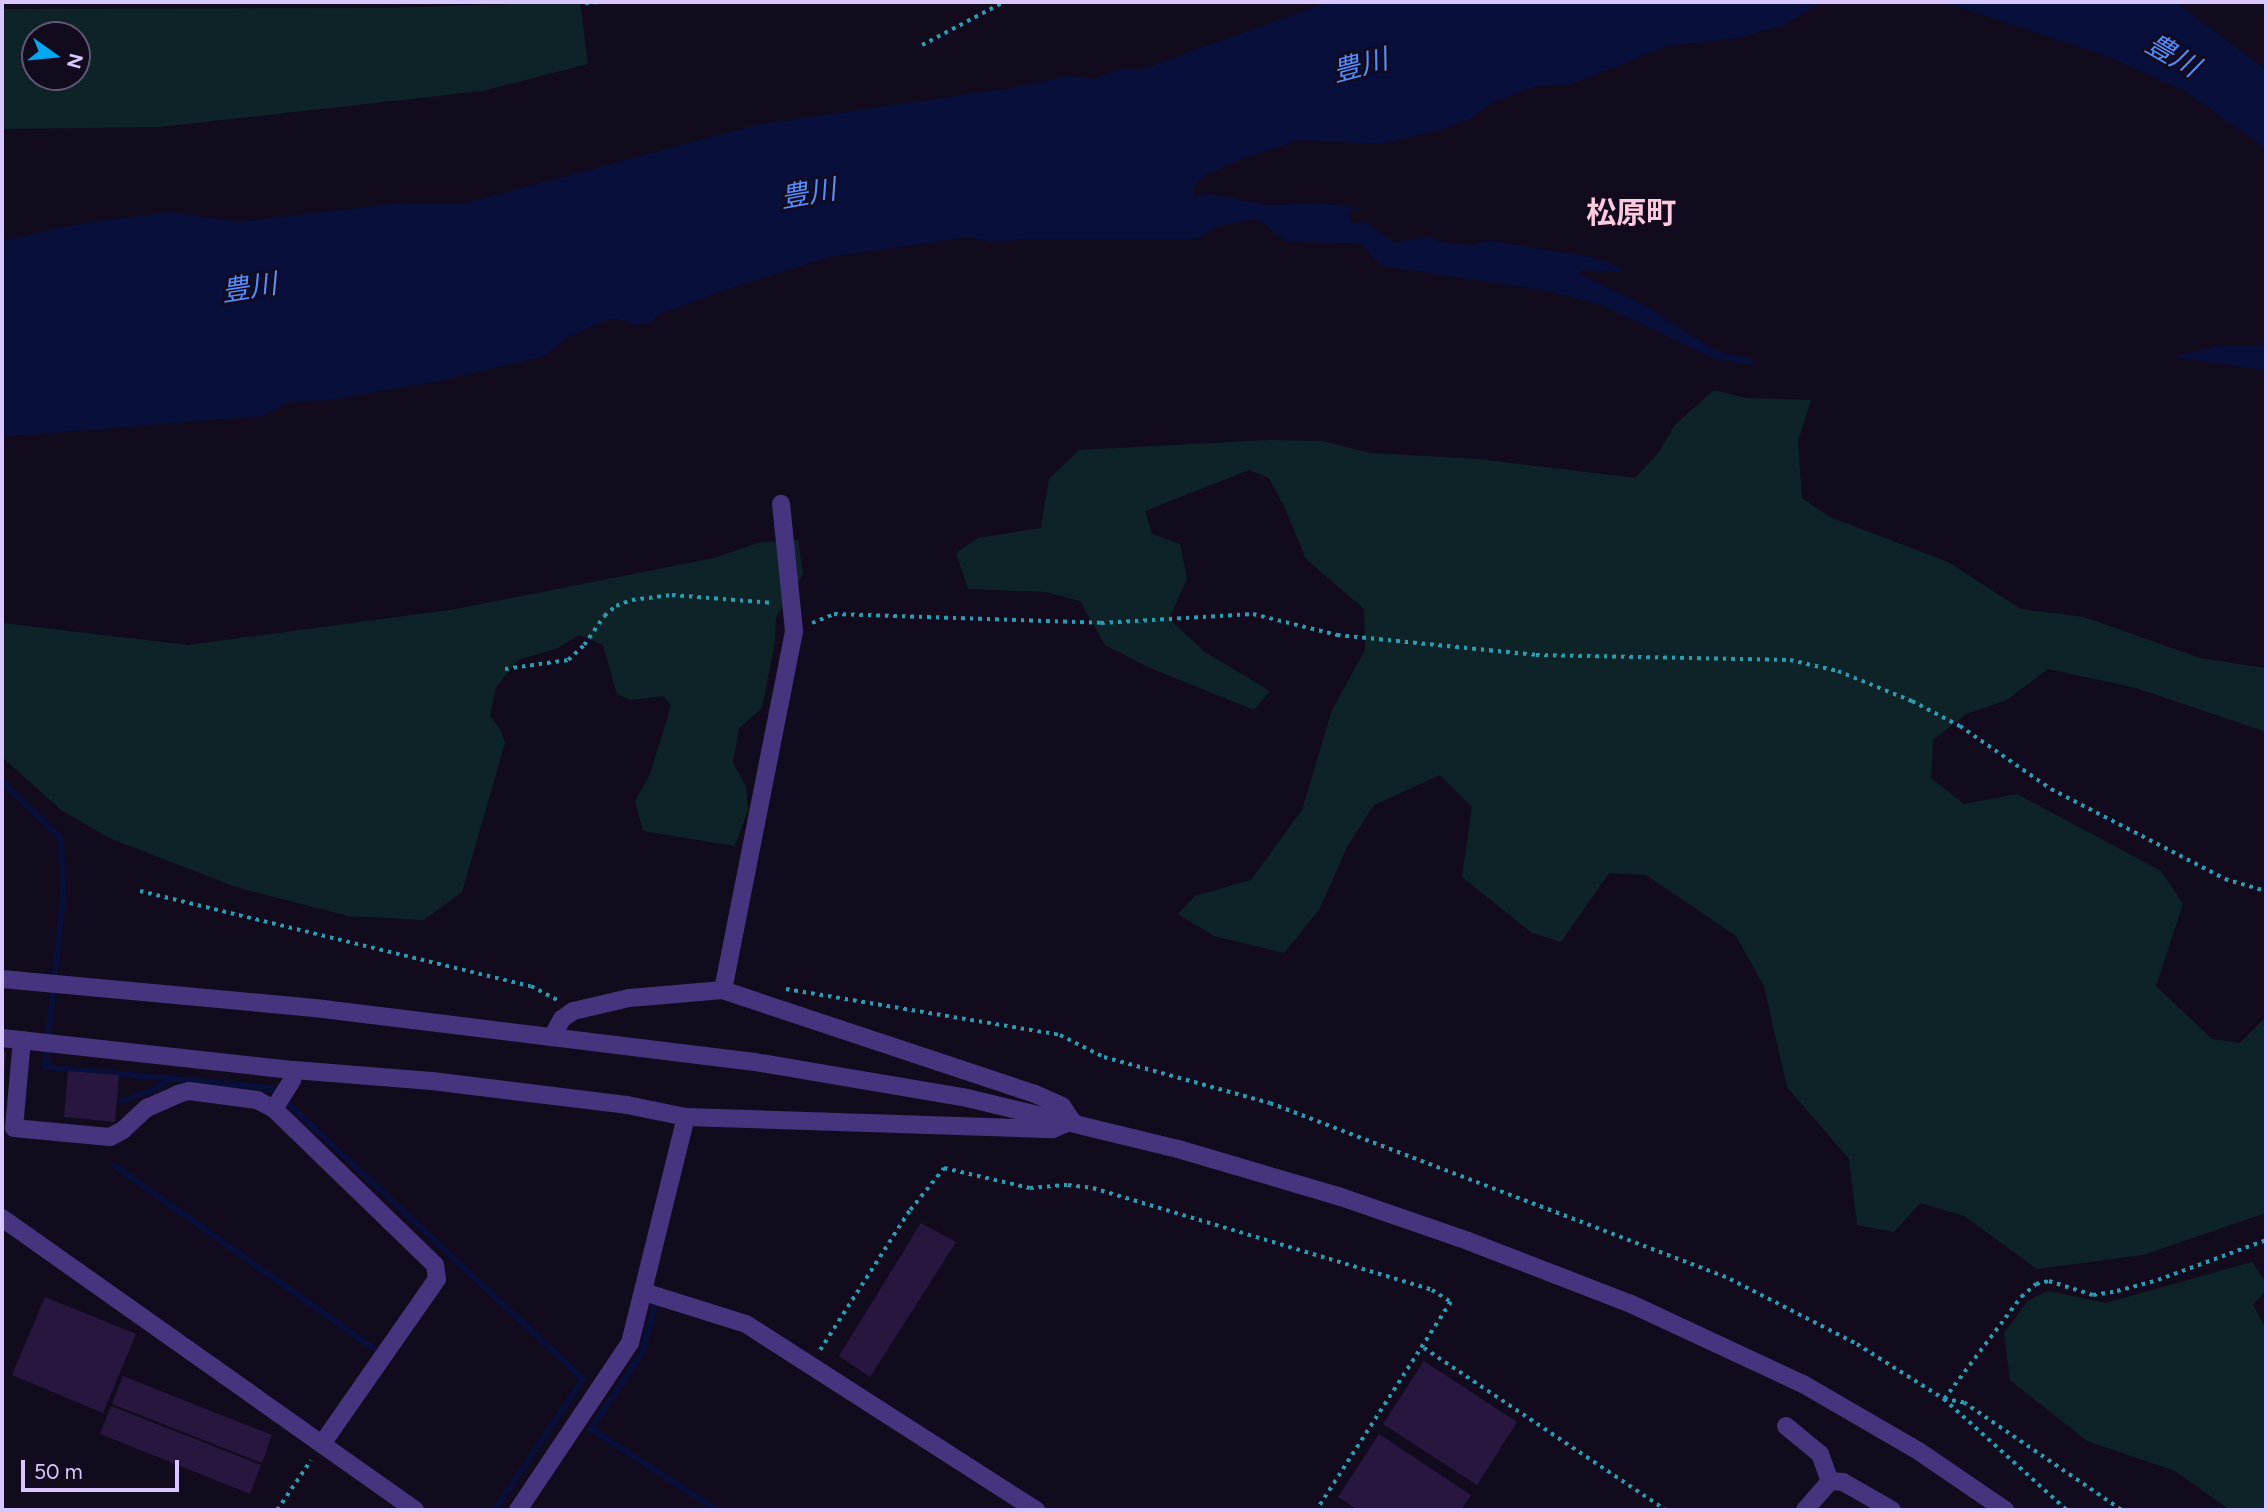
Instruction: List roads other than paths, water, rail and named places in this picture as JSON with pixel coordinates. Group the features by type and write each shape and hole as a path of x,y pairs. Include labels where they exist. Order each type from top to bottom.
{"street":[{"path":"723,990 794,631 781,504"},
{"path":"2,979 323,1009 755,1062 967,1098 1072,1121 1178,1149 1342,1198 1468,1241 1629,1303 1803,1384 1917,1450 2005,1510"},
{"path":"552,1037 562,1019 573,1012 629,998 723,990 1035,1094 1062,1106 1072,1121"},
{"path":"2,1038 293,1075 484,1088 628,1105 686,1117 1053,1129 1072,1121"},
{"path":"28,1041 14,1128 110,1137 123,1130 147,1108 189,1091 257,1100 276,1107 435,1265 436,1279 322,1444"},
{"path":"276,1107 293,1075"},
{"path":"518,1510 630,1343 686,1117"},
{"path":"2,1218 415,1510"},
{"path":"644,1292 746,1324 1031,1509"},
{"path":"1786,1426 1820,1454 1830,1481"},
{"path":"1805,1510 1830,1481"},
{"path":"1830,1481 1843,1482 1892,1510"}],"water":[{"name":"豊川","path":"1328,2 1821,2 1787,24 1740,38 1668,46 1569,85 1537,86 1495,101 1470,119 1437,131 1381,144 1299,140 1239,160 1206,175 1194,186 1194,196 1210,194 1268,205 1319,203 1363,208 1348,211 1352,223 1365,222 1394,243 1429,237 1441,242 1474,245 1488,240 1592,257 1623,268 1620,272 1582,270 1579,273 1648,307 1716,351 1753,359 1752,365 1712,358 1604,306 1549,291 1389,267 1379,264 1361,244 1285,241 1258,219 1221,225 1196,239 1030,239 991,242 970,237 830,257 719,292 656,316 653,323 637,325 617,319 603,321 567,338 542,357 439,381 331,400 289,402 263,416 2,437 2,241 79,224 172,212 239,222 400,203 462,204 756,125 1017,87 1069,76 1093,79 1119,70 1143,69"},
{"name":"豊川","path":"1944,2 2176,2 2266,70 2266,149 2186,92 2107,56"},
{"path":"2223,345 2266,345 2266,370 2173,357"}],"waterway":[{"path":"2,782 61,838 63,897 45,1067 271,1088 583,1379 495,1510"},
{"path":"122,1101 154,1090 170,1078"},
{"path":"115,1166 374,1349"},
{"path":"655,1305 642,1353 591,1429 717,1510"}],"district":[{"name":"松原町","path":"1631,213"}]}
